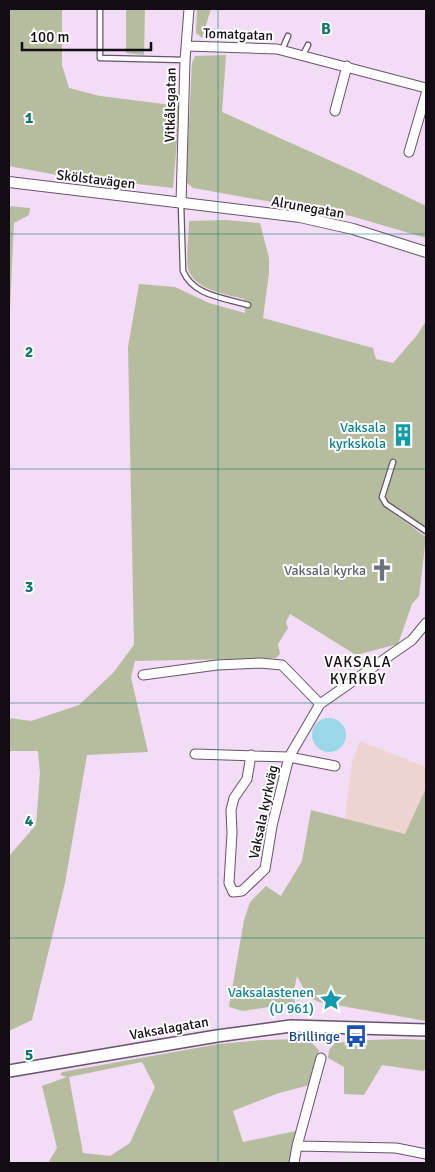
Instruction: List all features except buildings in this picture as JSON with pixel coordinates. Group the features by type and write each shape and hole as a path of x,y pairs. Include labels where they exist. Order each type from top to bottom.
{"main road":[{"name":"Vaksalagatan","path":"9,1071 216,1036 291,1026 426,1030"}],"street":[{"name":"Vitkålsgatan","path":"181,202 184,60 189,9"},
{"name":"Tomatgatan","path":"186,46 282,50 426,88"},
{"path":"335,111 348,66"},
{"path":"409,152 426,94"},
{"name":"Skölstavägen","path":"9,182 181,202"},
{"name":"Alrunegatan","path":"181,202 300,217 353,229 426,252"},
{"name":"Vaksala kyrkväg","path":"251,755 246,779 234,798 231,810 232,841 229,883 233,892 242,891 265,869 272,826 289,757 320,704 412,640 426,624"},
{"path":"143,675 217,665 260,662 282,665 320,704"},
{"name":"Vaksala kyrkväg","path":"195,754 289,757 334,766"},
{"path":"294,1163 320,1058"},
{"path":"297,1146 396,1148 426,1154"}],"lane":[{"path":"100,9 100,58 184,60"},
{"path":"282,50 288,36"},
{"path":"303,55 308,45"},
{"path":"162,60 163,53"},
{"path":"181,202 183,271 186,278 191,285 202,291 248,305"},
{"path":"393,462 382,497 386,504 426,531"}],"shaded area":[{"path":"360,741 426,767 425,793 405,834 345,819 352,761"}],"green space":[{"path":"9,9 62,9 62,65 69,88 100,96 180,106 173,188 57,175 9,166"},
{"path":"126,9 145,9 144,55 126,53"},
{"path":"197,9 211,9 202,38 196,33"},
{"path":"226,55 222,112 426,206 426,238 351,216 193,188 186,182 192,63 195,56"},
{"path":"9,206 30,208 29,215 14,223 9,332"},
{"path":"226,220 260,223 269,258 263,318 373,348 376,359 393,363 418,334 426,321 426,529 389,510 426,537 419,596 412,604 398,644 356,655 290,614 286,622 288,628 278,644 280,654 276,658 135,661 131,677 148,752 87,755 65,883 32,1020 9,1031 9,856 36,825 40,773 38,751 9,751 9,718 31,721 79,705 113,673 134,645 128,347 139,284 175,287 209,303 245,313 244,299 220,293 203,286 191,275 187,264 189,221"},
{"path":"426,788 426,1021 319,1002 308,997 297,976 293,994 295,1003 243,1011 229,1007 244,920 250,902 266,886 281,896 302,861 311,810 405,834"},
{"path":"308,1039 319,1050 310,1085 279,1093 233,1111 243,1142 296,1131 290,1163 48,1163 57,1148 42,1086 67,1077 60,1075 62,1072 219,1044 262,1040","holes":["142,1062 155,1087 130,1143 110,1156 83,1153 69,1077"]},
{"path":"406,1039 426,1040 426,1069 423,1071 382,1065 364,1095 344,1094 344,1067 328,1058 329,1050 335,1043"}],"water":[{"path":"329,718 336,719 341,723 345,728 345,742 341,747 336,751 329,752 322,751 317,747 313,742 312,735 313,728 317,723 322,719"}],"place":[{"name":"Vaksala kyrkskola","path":"403,435"},
{"name":"Vaksala kyrka","path":"382,570"},
{"name":"Vaksalastenen (U 961)","path":"331,1000"},
{"name":"Brillinge","path":"356,1036"}],"district":[{"name":"VAKSALA KYRKBY","path":"358,670"}]}
